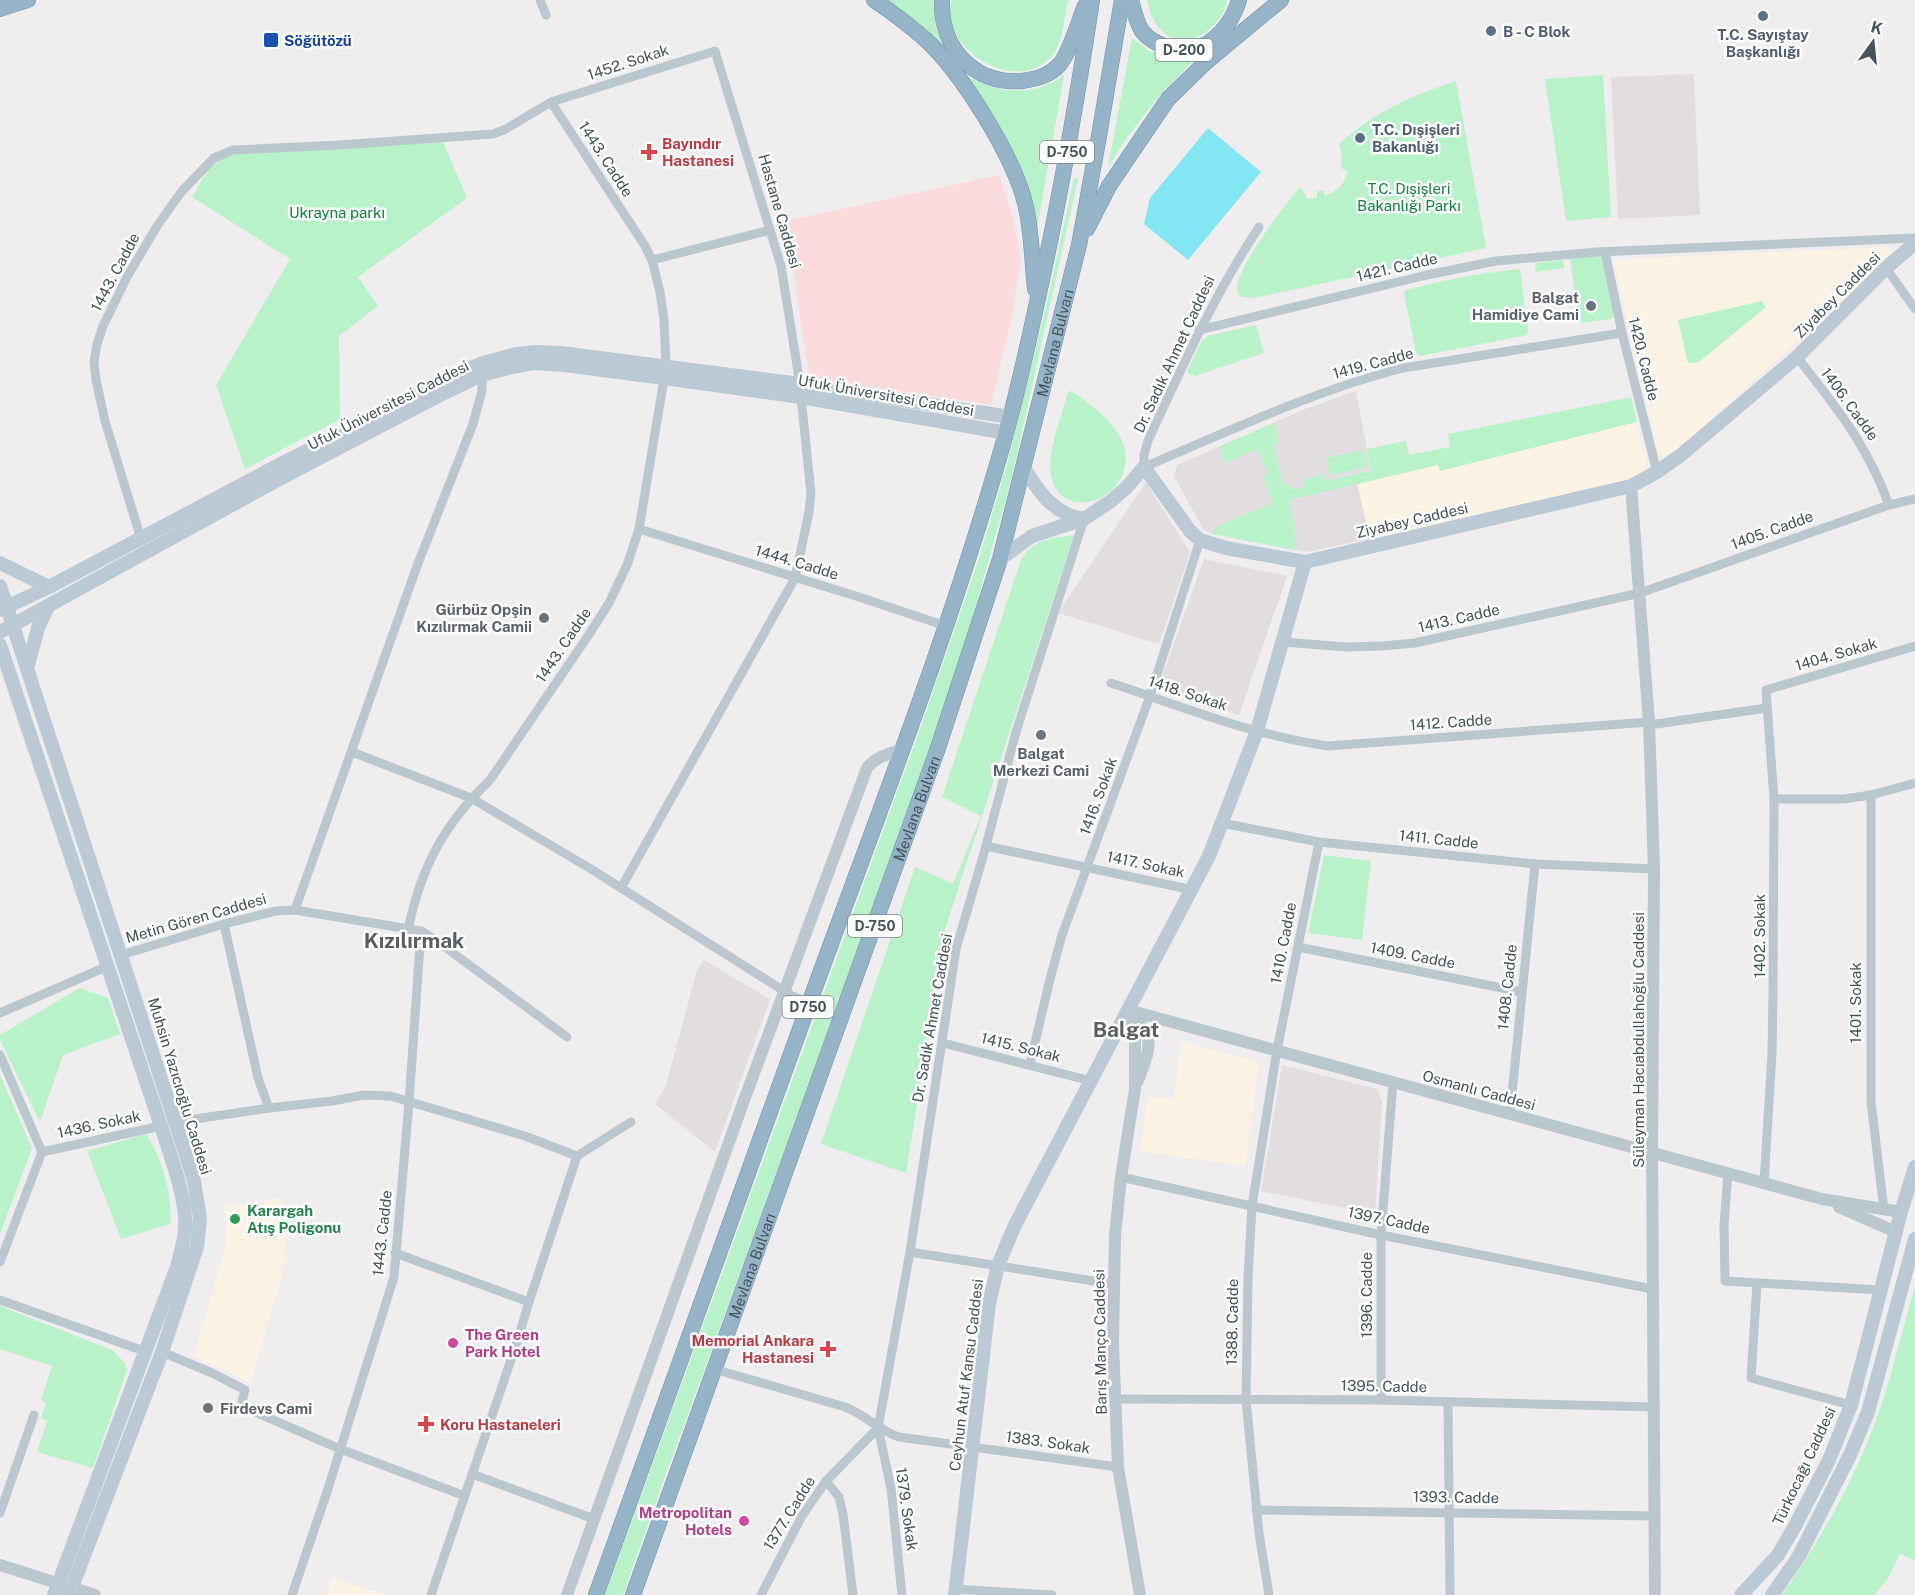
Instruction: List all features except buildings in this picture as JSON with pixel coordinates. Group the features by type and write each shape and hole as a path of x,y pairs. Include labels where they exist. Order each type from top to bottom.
{"highway":[{"path":"0,9 28,0"},
{"path":"874,0 926,40 951,68 999,142 1025,205 1030,229 1037,303"},
{"path":"942,0 943,24 953,48 971,66 987,77 1011,81 1031,80 1049,74 1062,63 1087,0"},
{"name":"Mevlana Bulvarı","path":"596,1595 809,1002 903,749 970,554 1007,432 1028,348 1052,238 1077,101 1092,0"},
{"name":"Mevlana Bulvarı","path":"633,1595 934,759 1000,559 1079,245 1100,136 1122,0"},
{"name":"D-200","path":"1131,0 1138,24 1151,40 1174,50 1187,50 1201,47 1213,40 1231,20 1239,0"},
{"path":"1079,245 1109,186 1168,99 1206,62 1281,0"}],"main road":[{"name":"Ziyabey Caddesi","path":"1305,562 1630,486 1657,472 1681,455 1797,357 1886,268 1915,243"},
{"name":"Ufuk Üniversitesi Caddesi","path":"0,632 283,477 438,396 483,369 516,354 561,353 665,372 1010,417"},
{"name":"Ufuk Üniversitesi Caddesi","path":"4,609 450,378 483,369"},
{"name":"Ufuk Üniversitesi Caddesi","path":"800,391 1007,432"},
{"path":"1000,559 1032,536 1084,519 1127,487 1144,466 1190,531 1200,540 1226,548 1305,562 1257,731 1209,856 1128,1010"},
{"path":"1024,468 1039,492 1052,505 1071,517 1084,519"},
{"path":"141,539 146,553"},
{"path":"0,562 50,587"},
{"name":"Muhsin Yazıcıoğlu Caddesi","path":"0,586 4,609 14,625 122,955 168,1124 186,1218 177,1267 63,1591"},
{"path":"27,668 38,628 48,606"},
{"name":"Muhsin Yazıcıoğlu Caddesi","path":"0,645 4,669 108,966 168,1124 194,1180 200,1218 195,1255 162,1352 63,1591"},
{"name":"Ceyhun Atuf Kansu Caddesi","path":"955,1592 989,1304 998,1265 1015,1226 1128,1010"},
{"path":"1915,1167 1901,1212 1915,1217"},
{"name":"Türkocağı Caddesi","path":"1741,1595 1778,1555 1795,1526 1828,1460 1851,1405 1901,1212"},
{"path":"1757,1578 1773,1594 1799,1556 1829,1499 1868,1412 1915,1239 1896,1232"}],"street":[{"path":"540,0 546,15"},
{"name":"1452. Sokak","path":"551,102 715,51"},
{"name":"Hastane Caddesi","path":"621,888 795,578 809,512 811,493 800,391 783,275 715,51"},
{"name":"1443. Cadde","path":"141,539 105,421 94,363 103,326 127,277 157,226 182,191 213,158 233,150 493,134 506,129 551,102 645,246 652,260 660,292 663,310 665,372 639,529 627,565 609,603 590,633 490,780 471,798 442,836 420,883 408,930"},
{"name":"Dr. Sadık Ahmet Caddesi","path":"1144,466 1148,441 1199,330 1233,266 1259,227"},
{"path":"652,260 770,230"},
{"name":"1421. Cadde","path":"1199,330 1427,274 1496,261 1605,252 1915,238"},
{"name":"1420. Cadde","path":"1605,252 1622,333 1657,472"},
{"path":"1886,268 1915,309"},
{"name":"1419. Cadde","path":"1144,466 1304,400 1372,376 1403,368 1622,333"},
{"name":"1406. Cadde","path":"1797,357 1850,425 1872,463 1889,505"},
{"path":"295,910 417,566 473,424 479,405 483,369"},
{"name":"Süleyman Hacıabdullahoğlu Caddesi","path":"1630,486 1649,723 1654,869 1652,1289 1655,1595"},
{"name":"1405. Cadde","path":"1640,593 1889,505 1915,499"},
{"name":"Dr. Sadık Ahmet Caddesi","path":"878,1428 910,1252 956,949 1016,732 1084,519"},
{"name":"1444. Cadde","path":"639,529 946,626"},
{"name":"1416. Sokak","path":"1030,1064 1062,935 1150,696 1200,540"},
{"name":"1413. Cadde","path":"1283,642 1346,647 1415,643 1640,593"},
{"name":"1404. Sokak","path":"1766,690 1915,646"},
{"name":"1418. Sokak","path":"1111,683 1257,731"},
{"name":"1402. Sokak","path":"1764,1183 1773,1054 1774,799 1766,690"},
{"path":"1649,723 1767,708"},
{"name":"1412. Cadde","path":"1257,731 1304,743 1328,746 1649,723"},
{"path":"567,1595 743,1103 867,768 882,756 903,749"},
{"path":"352,752 471,798 621,888 785,992 809,1002"},
{"path":"1774,799 1844,799 1871,795 1915,783"},
{"name":"1401. Sokak","path":"1871,795 1871,1102 1884,1210"},
{"name":"1411. Cadde","path":"1222,823 1319,842 1535,864 1654,869"},
{"name":"1410. Cadde","path":"1277,1050 1319,842"},
{"name":"1417. Sokak","path":"986,846 1192,890"},
{"name":"1408. Cadde","path":"1510,1114 1535,864"},
{"name":"Metin Gören Caddesi","path":"122,955 276,911 295,910 420,932 434,939 567,1037"},
{"path":"224,924 258,1078 269,1108"},
{"name":"1443. Cadde","path":"292,1595 394,1277 409,1102 420,932"},
{"name":"1409. Cadde","path":"1298,947 1522,992"},
{"path":"0,1013 108,966"},
{"name":"Osmanlı Caddesi","path":"1128,1010 1822,1199 1901,1212"},
{"name":"Barış Manço Caddesi","path":"1128,1010 1144,1026 1148,1036 1148,1051 1135,1089 1121,1177 1115,1236 1113,1343 1118,1467 1140,1595"},
{"name":"1415. Sokak","path":"943,1043 1091,1081"},
{"name":"1388. Cadde","path":"1269,1595 1256,1510 1246,1400 1252,1206 1277,1050"},
{"path":"0,1055 42,1152 0,1262"},
{"name":"1396. Cadde","path":"1381,1400 1381,1235 1393,1082"},
{"name":"1436. Sokak","path":"42,1152 168,1124 364,1095 390,1096 525,1136 577,1156"},
{"path":"431,1595 516,1346 577,1156 632,1122"},
{"path":"1728,1173 1724,1225 1725,1281 1881,1290"},
{"name":"1397. Cadde","path":"1121,1177 1381,1235 1652,1289"},
{"name":"Osmanlı Caddesi","path":"1822,1199 1896,1232"},
{"path":"910,1252 1113,1284"},
{"path":"395,1253 529,1302"},
{"path":"1757,1283 1751,1378 1851,1405"},
{"path":"0,1300 147,1352"},
{"path":"162,1352 245,1390 241,1406 340,1449 465,1496"},
{"name":"1383. Sokak","path":"714,1369 845,1407 892,1435 1118,1467"},
{"name":"1395. Cadde","path":"1115,1399 1381,1400 1653,1407"},
{"path":"1448,1402 1450,1595"},
{"path":"0,1513 34,1415"},
{"name":"1377. Cadde","path":"761,1595 802,1516 826,1481 878,1428"},
{"name":"1379. Sokak","path":"878,1428 891,1488 902,1595"},
{"path":"472,1474 594,1518"},
{"path":"826,1481 839,1497 853,1595"},
{"name":"1393. Cadde","path":"1256,1510 1449,1511 1654,1516"},
{"path":"0,1565 63,1591 95,1595"},
{"path":"955,1592 1052,1595"}],"shaded area":[{"path":"1694,74 1700,215 1618,219 1611,77"},
{"path":"999,175 1013,217 1021,261 1011,320 991,405 809,378 786,221"},
{"path":"1888,247 1894,253 1675,452 1665,457 1659,454 1614,261"},
{"path":"1356,391 1371,471 1355,475 1370,539 1306,552 1212,534 1203,529 1174,476 1177,465 1305,409"},
{"path":"1637,422 1646,463 1645,471 1628,480 1370,539 1357,484 1439,465 1440,471"},
{"path":"1146,482 1190,553 1159,644 1058,613"},
{"path":"1204,559 1287,576 1239,715 1158,688"},
{"path":"704,960 770,999 715,1152 655,1104 666,1085 697,970"},
{"path":"1181,1041 1259,1062 1245,1166 1140,1151 1148,1097 1174,1100"},
{"path":"1282,1065 1377,1089 1382,1101 1375,1214 1261,1191"},
{"path":"282,1198 286,1232 282,1276 250,1383 194,1356 227,1241 226,1206"},
{"path":"332,1578 388,1595 327,1595"}],"green space":[{"path":"888,0 933,0 936,29 946,53 904,12"},
{"path":"952,0 1068,0 1062,35 1054,53 1041,65 1026,71 1009,71 992,66 976,57 963,45 954,30 950,14"},
{"path":"1147,0 1227,0 1222,13 1211,28 1186,40 1176,39 1160,29 1154,21"},
{"path":"1132,38 1149,51 1179,56 1199,55 1158,97 1108,167"},
{"path":"963,74 988,86 1014,91 1039,88 1064,75 1037,229 1014,153 994,118"},
{"path":"1603,75 1611,217 1566,221 1545,79"},
{"name":"T.C. Dışişleri Bakanlığı Parkı","path":"1456,81 1486,248 1255,298 1242,297 1238,294 1242,271 1250,256 1299,188 1307,199 1317,198 1317,191 1323,190 1325,196 1334,192 1342,184 1348,172 1341,168 1342,156 1339,144 1366,123 1394,106"},
{"name":"Ukrayna parkı","path":"443,142 467,198 358,277 378,306 339,336 340,419 245,469 216,385 290,259 192,197 201,182 215,164 237,154"},
{"path":"1074,178 1078,179 1013,472 969,631 932,743 623,1595 605,1595 924,718 980,556 1009,457 1046,307"},
{"path":"1598,256 1602,258 1614,316 1611,319 1579,323 1570,258"},
{"path":"1563,260 1564,268 1536,272 1535,263"},
{"path":"1520,269 1527,335 1420,356 1416,353 1404,293 1406,290 1462,277"},
{"path":"1762,301 1766,307 1699,362 1688,363 1678,320"},
{"path":"1256,325 1264,353 1195,376 1187,372 1202,341 1208,336"},
{"path":"1071,391 1110,422 1124,446 1125,465 1119,482 1108,493 1094,500 1079,502 1065,498 1055,487 1050,468 1057,430 1068,392"},
{"path":"1631,397 1637,422 1440,471 1438,465 1289,500 1296,538 1295,550 1212,534 1216,527 1273,503 1263,477 1268,474 1257,449 1226,463 1219,447 1274,423 1279,443 1273,445 1284,485 1290,484 1292,490 1305,487 1303,480 1324,474 1326,481 1371,471 1367,449 1406,441 1409,455 1450,447 1448,434"},
{"path":"1363,450 1367,467 1330,475 1326,458"},
{"path":"1074,535 945,929 906,1173 821,1144 915,867 953,884 981,816 942,797 1021,560 1037,543"},
{"path":"1324,855 1371,861 1362,940 1308,933"},
{"path":"80,988 108,998 120,1034 63,1055 40,1122 0,1040 0,1035"},
{"path":"0,1075 32,1148 0,1234"},
{"path":"146,1134 157,1154 165,1177 170,1201 170,1224 121,1239 87,1151"},
{"path":"1915,1286 1915,1560 1900,1554 1886,1581 1876,1593 1878,1595 1782,1595 1834,1512 1866,1446 1886,1390"},
{"path":"0,1306 112,1350 125,1363 127,1370 93,1468 37,1452 47,1421 41,1418 46,1403 41,1400 52,1366 0,1349"}],"water":[{"path":"1208,128 1261,172 1188,260 1144,224 1150,198"}],"place":[{"name":"T.C. Sayıştay Başkanlığı","path":"1763,16"},
{"name":"B - C Blok","path":"1491,31"},
{"name":"Söğütözü","path":"271,40"},
{"name":"T.C. Dışişleri Bakanlığı","path":"1360,138"},
{"name":"Bayındır Hastanesi","path":"649,152"},
{"name":"Balgat Hamidiye Cami","path":"1591,306"},
{"name":"Gürbüz Opşin Kızılırmak Camii","path":"544,618"},
{"name":"Balgat Merkezi Cami","path":"1041,735"},
{"name":"Karargah Atış Poligonu","path":"235,1219"},
{"name":"The Green Park Hotel","path":"453,1343"},
{"name":"Memorial Ankara Hastanesi","path":"828,1349"},
{"name":"Firdevs Cami","path":"208,1408"},
{"name":"Koru Hastaneleri","path":"426,1424"},
{"name":"Metropolitan Hotels","path":"744,1521"}],"district":[{"name":"Kızılırmak","path":"414,940"},
{"name":"Balgat","path":"1126,1029"}]}
